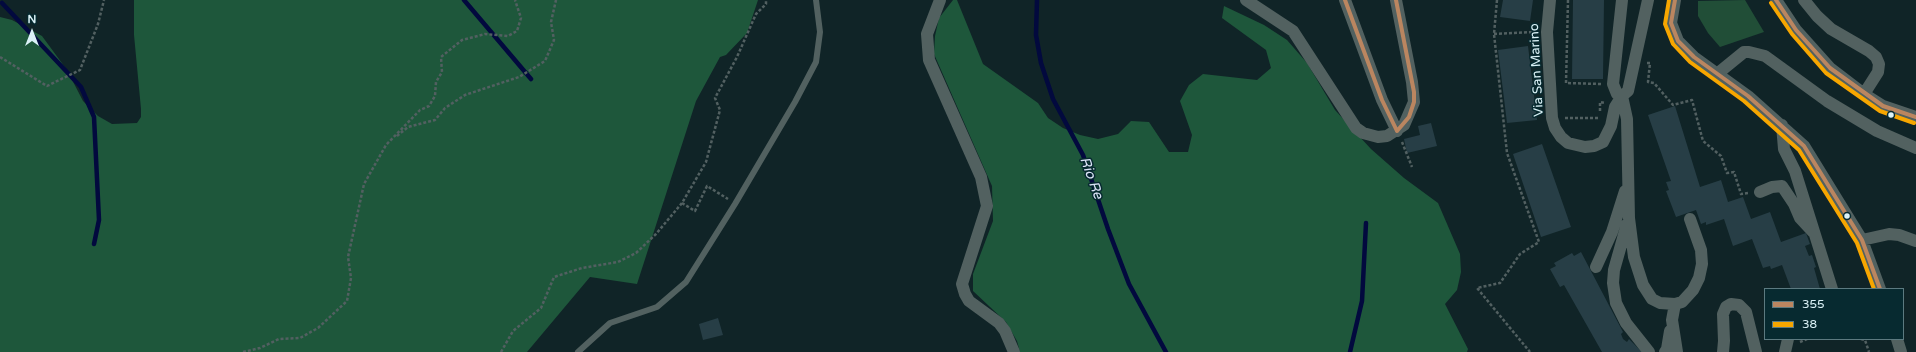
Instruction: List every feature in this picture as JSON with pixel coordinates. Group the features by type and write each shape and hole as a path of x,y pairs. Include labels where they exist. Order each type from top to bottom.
{"street":[{"path":"940,0 927,34 929,60 981,177 987,206 962,284 969,301 999,323 1005,331 1014,352"},
{"path":"1246,0 1293,30 1356,128 1363,133 1378,137 1387,136 1397,131 1409,117 1414,102 1414,92 1396,0"},
{"path":"1345,0 1382,100 1397,131"},
{"name":"Via San Marino","path":"1550,0 1547,32 1552,118 1555,128 1568,143 1585,147 1594,146 1603,142 1607,136 1615,107 1622,96 1628,91 1648,0"},
{"path":"1622,0 1613,84 1617,94 1622,96 1626,107 1628,130 1629,218 1634,258 1647,294 1652,299 1660,303 1675,304 1688,297 1697,284 1701,272 1701,250 1690,218"},
{"path":"1675,0 1671,23 1675,36 1684,48 1748,96 1782,124 1804,146 1862,240 1880,288"},
{"path":"1776,0 1796,30 1830,68 1864,94 1883,106 1916,117"},
{"path":"1804,0 1817,16 1832,29 1869,51 1876,57 1879,64 1878,72 1864,94"},
{"path":"1718,74 1744,52 1765,56 1827,101 1877,131 1916,148"},
{"path":"1782,124 1784,149 1795,171 1832,288"},
{"path":"1596,267 1612,232 1628,185"},
{"path":"1760,192 1772,187 1782,186 1794,204 1800,218 1815,234"},
{"path":"1629,218 1614,270 1613,283 1616,303 1626,323 1649,352"},
{"path":"1862,240 1889,234 1899,235 1916,241"},
{"path":"1665,352 1667,349 1675,304"},
{"path":"1723,352 1723,314 1726,307 1731,304 1739,305 1746,312 1756,352"},
{"path":"1672,320 1677,352"},
{"path":"1785,352 1788,340"},
{"path":"1897,340 1901,352"}],"lane":[{"path":"578,352 610,322 657,307 686,282 735,204 795,102 816,62 820,32 816,0"}],"path":[{"path":"0,57 47,86 80,70 98,24 104,0"},
{"path":"243,352 260,348 279,339 300,338 318,328 347,301 352,278 348,257 364,184 386,145 420,110 429,106 435,96 436,82 442,72 441,57 462,40 485,34 508,36 517,30 521,18 515,0"},
{"path":"386,145 408,127 434,120 444,108 465,95 518,77 545,61 554,40 551,22 556,0"},
{"path":"501,352 513,331 541,308 554,277 582,268 618,262 636,253 656,234 682,203 706,162 720,110 714,98 737,57 756,14 766,4 766,0"},
{"path":"1496,0 1494,34 1507,154 1538,242 1520,254 1500,283 1477,288 1530,352"},
{"path":"1568,0 1566,82 1613,84"},
{"path":"1494,34 1528,32"},
{"path":"1654,83 1673,105 1692,100 1702,141 1721,156 1726,173 1734,172 1741,194 1760,192"},
{"path":"1552,118 1600,118 1600,102 1615,107"},
{"path":"1397,131 1412,167"},
{"path":"682,203 695,211 707,186 735,204"},
{"path":"1865,340 1869,352"}],"green space":[{"path":"134,0 758,0 747,33 726,55 720,57 696,101 637,284 590,277 527,352 0,352 0,17 12,20 42,36 67,70 83,101 98,116 112,124 137,123 141,117 141,109 134,35"},
{"path":"953,0 957,0 983,64 1038,103 1048,118 1063,128 1080,135 1098,139 1118,134 1131,121 1149,122 1169,152 1188,152 1192,135 1180,101 1189,85 1203,74 1257,80 1271,68 1266,50 1222,18 1224,6 1264,25 1287,40 1307,63 1335,110 1371,149 1404,178 1438,203 1460,254 1461,272 1457,290 1445,304 1468,349 1467,352 1020,352 1017,341 1006,322 973,291 973,274 993,221 992,186 934,54 935,36 939,18"},
{"path":"1745,0 1764,32 1720,47 1708,33 1698,16 1698,1"}],"building":[{"path":"1503,0 1533,0 1530,21 1500,17"},
{"path":"1573,0 1604,0 1603,79 1572,79"},
{"path":"1528,46 1537,120 1507,123 1498,50"},
{"path":"1675,106 1700,187 1721,180 1728,202 1743,197 1751,219 1770,212 1781,242 1806,233 1810,244 1805,246 1809,256 1812,255 1820,288 1791,288 1782,265 1771,269 1770,266 1763,268 1752,239 1733,246 1724,219 1706,225 1706,222 1701,224 1696,210 1676,217 1666,191 1669,190 1666,182 1671,181 1648,115"},
{"path":"1431,123 1437,146 1407,153 1404,139 1420,135 1418,126"},
{"path":"1542,144 1571,227 1541,237 1513,154"},
{"path":"1581,252 1623,332 1621,334 1623,339 1627,342 1629,339 1642,352 1602,352 1564,285 1560,287 1550,269 1556,266 1554,263 1572,253 1574,256"},
{"path":"718,318 723,335 703,340 699,324"}],"waterway":[{"path":"464,0 531,79"},
{"name":"Rio Re","path":"1037,0 1036,35 1041,63 1053,99 1083,155 1108,229 1129,284 1166,352"},
{"path":"2,3 81,87 94,117 99,220 94,244"},
{"path":"1350,352 1362,301 1366,223"}],"transit line":[{"name":"355","path":"1345,0 1382,100 1397,131"},
{"name":"355","path":"1396,0 1414,92 1414,102 1409,117 1397,131"},
{"name":"38","path":"1669,0 1665,24 1673,44 1690,62 1744,101 1799,150 1857,243 1874,288"},
{"name":"355","path":"1675,0 1671,23 1678,41 1694,57 1748,96 1804,146 1862,240 1880,288"},
{"name":"355","path":"1776,0 1796,30 1830,68 1883,106 1916,117"},
{"name":"38","path":"1771,3 1792,34 1826,73 1880,111 1914,123"}]}
